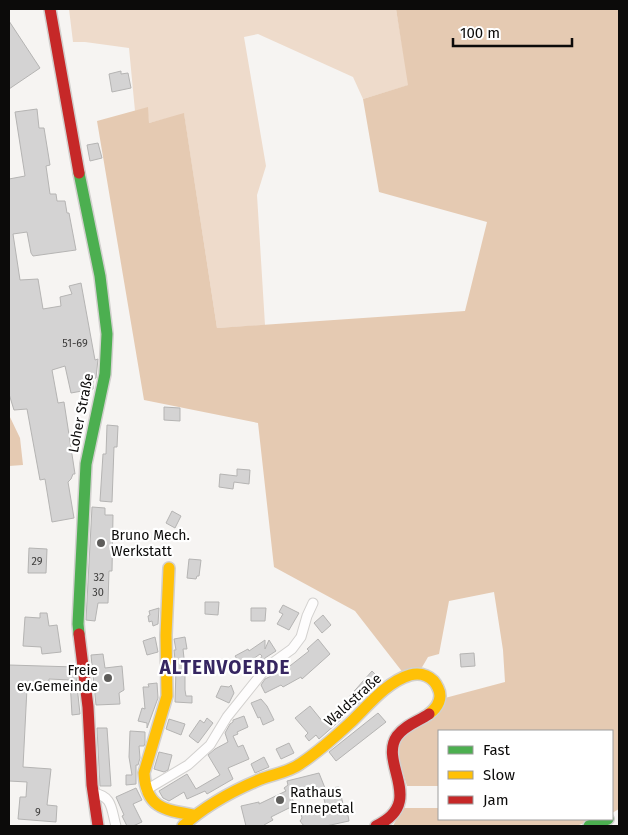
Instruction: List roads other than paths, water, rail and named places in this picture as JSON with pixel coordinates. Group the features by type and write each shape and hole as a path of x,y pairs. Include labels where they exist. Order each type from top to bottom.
{"main road":[{"name":"Loher Straße","path":"50,9 72,142 100,276 107,334 105,374 90,437 86,464 79,610 80,642 88,707 93,793 98,826"},
{"path":"169,568 166,635 167,696 144,773 144,781 149,798 161,808 194,815"},
{"name":"Waldstraße","path":"182,826 194,815 237,789 298,766 351,724 391,685 412,674 421,673 432,678 436,683 440,697 439,704 434,711 409,725 399,734 394,743 393,751 401,786 401,796 390,820 376,826"},
{"path":"589,826 605,820"}],"street":[{"path":"146,790 188,765 210,745 227,717 267,667 292,649 301,637 313,603"},
{"path":"93,793 102,794 108,799 116,826"}],"place":[{"name":"Bruno Mech. Werkstatt","path":"101,543"},
{"name":"Freie ev.Gemeinde","path":"108,678"},
{"name":"Rathaus Ennepetal","path":"280,800"}],"district":[{"name":"ALTENVOERDE","path":"225,667"}]}
